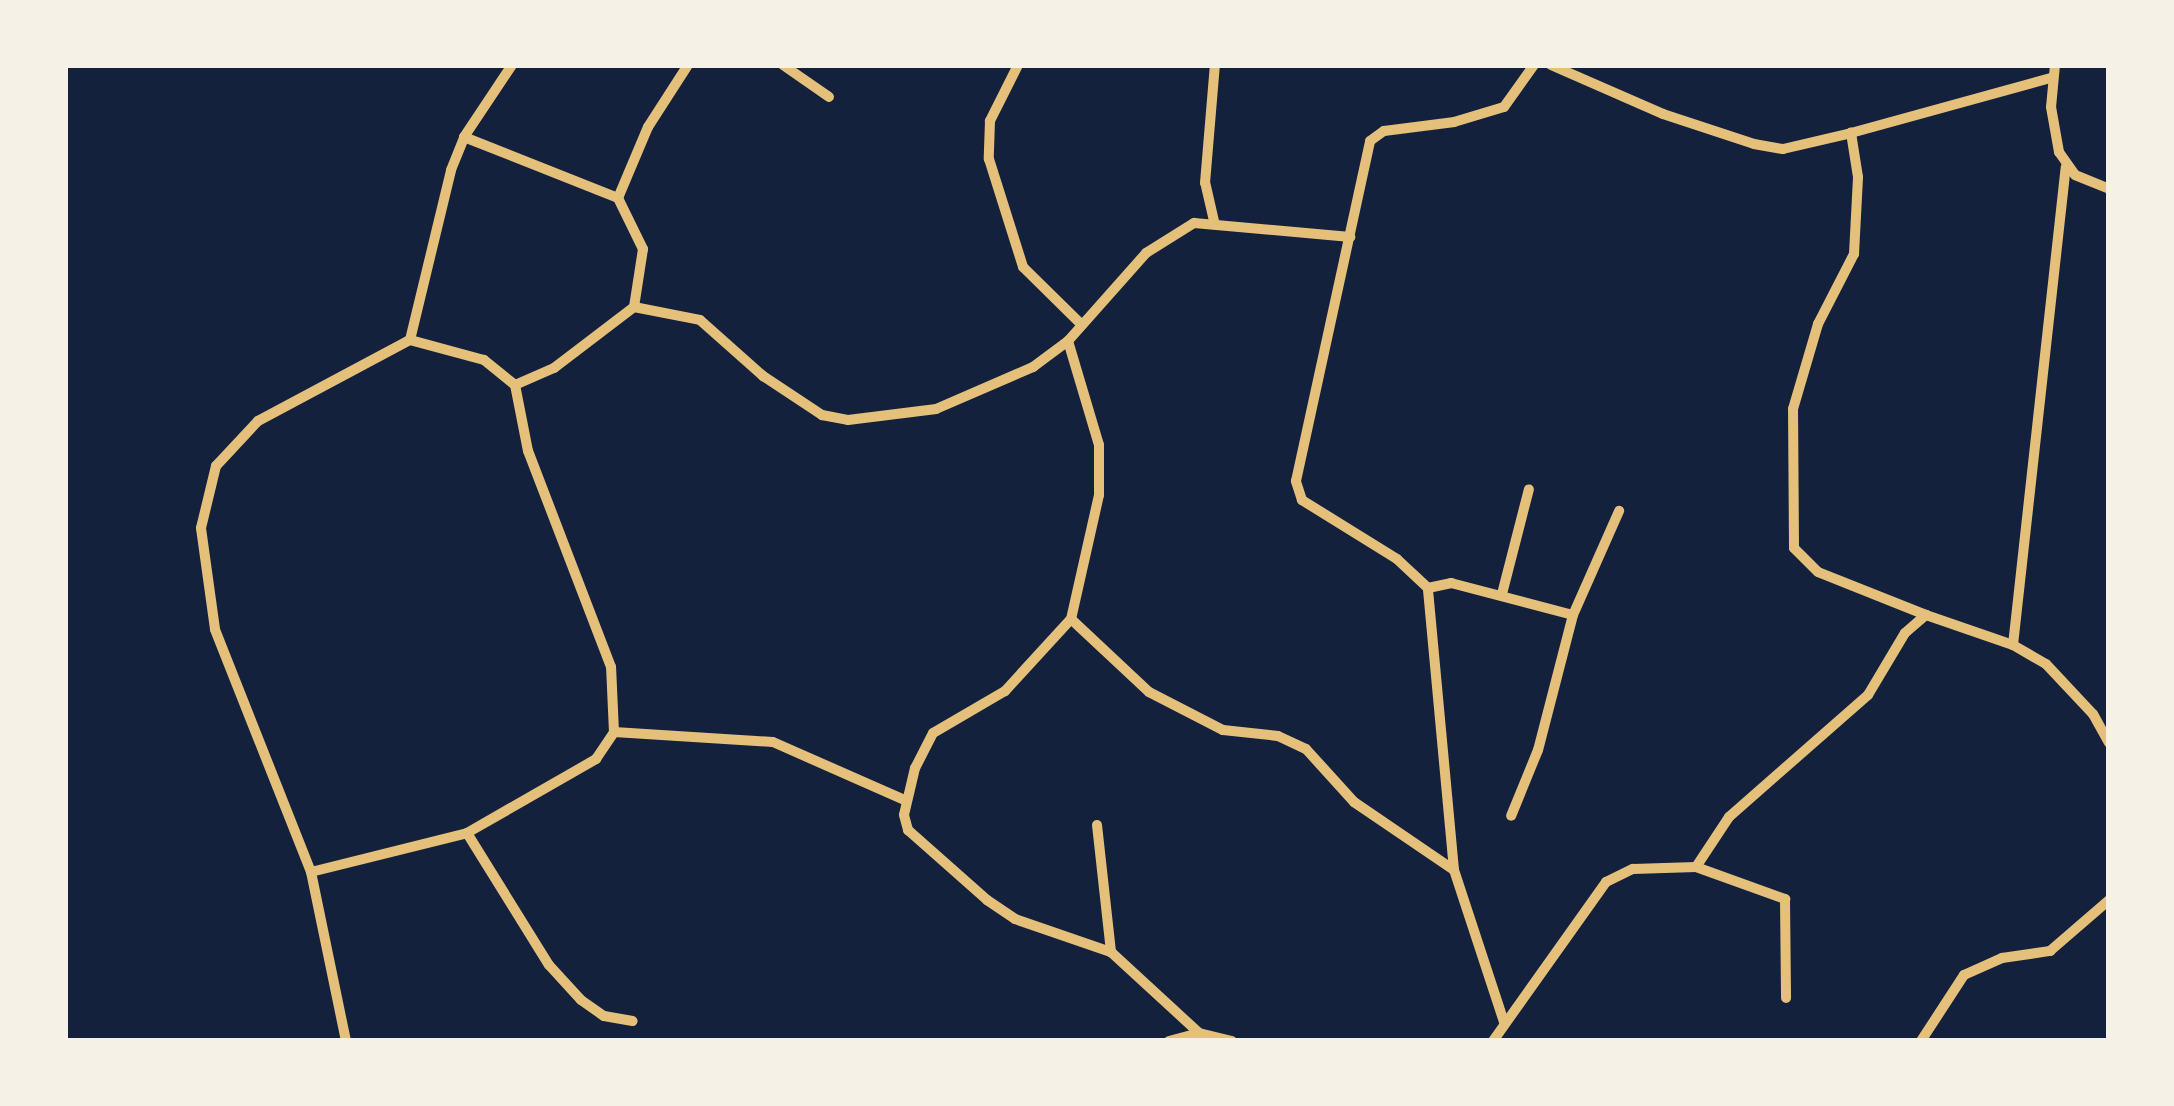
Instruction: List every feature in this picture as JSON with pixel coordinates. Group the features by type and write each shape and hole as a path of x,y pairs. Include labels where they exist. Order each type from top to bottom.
{"street":[{"path":"410,340 464,136 512,65"},
{"path":"618,198 648,126 688,65"},
{"path":"783,65 829,98"},
{"path":"1018,65 990,121 989,159 1023,267 1080,323"},
{"path":"1214,221 1204,183 1215,65"},
{"path":"1504,1022 1454,870 1428,588 1396,559 1302,500 1296,481 1350,238 1358,174 1370,142 1384,131 1454,122 1504,107 1534,65"},
{"path":"1550,65 1663,114 1754,144 1784,149 2051,78"},
{"path":"2013,645 2066,167 2054,131 2054,65"},
{"path":"1851,133 1858,177 1854,254 1818,324 1793,408 1794,548 1818,572 2013,645 2067,684 2109,743"},
{"path":"464,136 618,198 643,248 634,307 554,368 515,385"},
{"path":"2066,167 2109,189"},
{"path":"634,307 700,320 801,405 848,420 936,409 1033,368 1068,341 1146,253 1194,223 1214,221 1350,238"},
{"path":"311,872 467,833 596,759 614,732 611,667 528,451 515,385 484,360 410,340 258,421 216,466 201,528 215,630 232,684 311,872 346,1041"},
{"path":"1068,341 1086,385 1099,462 1100,496 1071,619 1005,691 933,733 907,801 908,830 986,900 1015,919 1111,952 1198,1033"},
{"path":"1502,594 1529,489"},
{"path":"1512,816 1538,750 1573,615 1619,511"},
{"path":"1428,588 1451,583 1573,615"},
{"path":"1696,867 1729,817 1868,695 1905,633 1926,615"},
{"path":"1071,619 1148,692 1223,730 1278,736 1306,749 1354,802 1454,870"},
{"path":"614,732 773,742 907,801"},
{"path":"1096,825 1111,952"},
{"path":"467,833 560,977 604,1016 633,1021"},
{"path":"1493,1041 1606,882 1633,869 1696,867 1772,889 1785,899 1786,998"},
{"path":"1922,1041 1964,975 2002,958 2050,952 2109,900"},
{"path":"1170,1041 1198,1033 1232,1041"}]}
